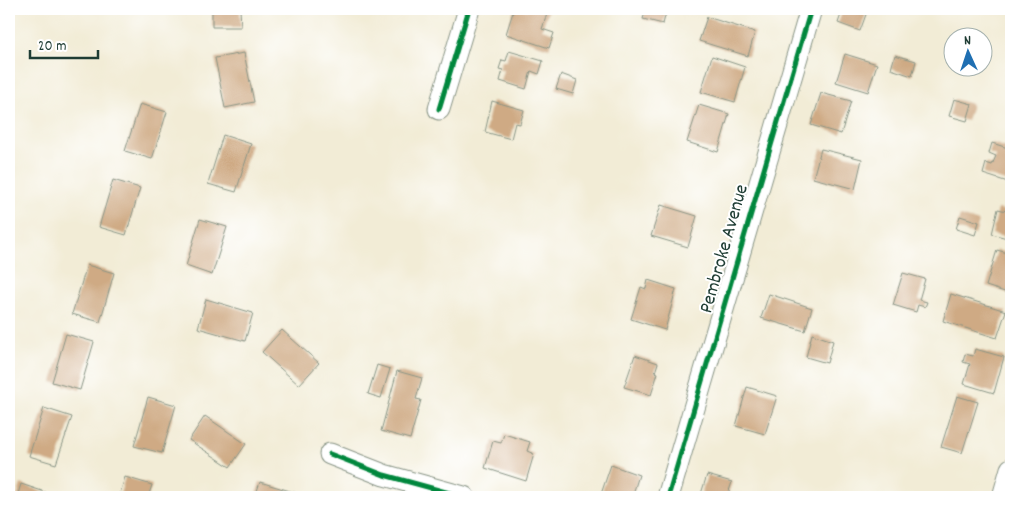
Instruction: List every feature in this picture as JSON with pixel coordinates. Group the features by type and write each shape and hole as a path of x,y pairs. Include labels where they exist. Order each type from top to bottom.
{"street":[{"path":"439,109 469,9"},
{"name":"Pembroke Avenue","path":"668,497 811,9"},
{"path":"330,454 384,475 464,497"},
{"path":"1003,497 1011,469"}],"building":[{"path":"212,9 240,9 241,27 212,27"},
{"path":"514,9 548,11 542,29 554,33 549,48 506,34"},
{"path":"646,9 667,9 663,24 643,19"},
{"path":"843,9 868,9 860,31 838,23"},
{"path":"707,17 755,32 748,56 699,41"},
{"path":"509,51 543,61 539,74 531,71 526,89 500,81 503,70 499,69 502,60 506,61"},
{"path":"244,53 254,102 225,108 215,58"},
{"path":"845,54 877,64 868,92 836,82"},
{"path":"895,55 916,61 912,76 891,69"},
{"path":"712,56 745,67 735,102 701,92"},
{"path":"561,74 577,80 573,94 556,89"},
{"path":"821,93 851,101 841,134 811,125"},
{"path":"954,99 972,104 967,121 949,116"},
{"path":"492,101 524,110 520,124 515,123 511,139 485,132"},
{"path":"140,104 167,112 152,159 125,151"},
{"path":"699,105 729,114 718,152 687,142"},
{"path":"223,135 251,144 236,192 208,184"},
{"path":"992,143 1011,149 1011,183 983,174 986,163 992,165 996,156 989,153"},
{"path":"821,149 862,159 855,189 813,178"},
{"path":"113,180 140,188 126,235 99,227"},
{"path":"661,205 697,216 688,247 651,236"},
{"path":"998,209 1011,212 1011,239 992,234"},
{"path":"960,216 979,222 975,235 956,229"},
{"path":"200,219 227,227 212,275 186,266"},
{"path":"997,250 1011,254 1011,294 986,286"},
{"path":"87,265 114,273 100,322 72,314"},
{"path":"903,273 925,279 919,300 927,302 925,307 918,305 916,312 893,305"},
{"path":"648,280 676,289 665,330 631,319 641,287 646,289"},
{"path":"769,294 812,308 805,331 761,318"},
{"path":"951,294 1006,311 997,338 943,321"},
{"path":"206,299 253,313 245,341 198,328"},
{"path":"282,330 319,363 299,385 262,352"},
{"path":"66,334 94,342 80,390 52,382"},
{"path":"812,334 833,341 827,363 806,357"},
{"path":"975,349 1004,357 994,393 964,384 970,364 963,362 965,354 973,356"},
{"path":"635,355 658,363 655,372 658,373 651,395 624,387"},
{"path":"377,365 390,369 381,398 368,394"},
{"path":"397,371 422,378 416,399 421,400 410,439 381,431"},
{"path":"747,387 777,396 765,434 736,426"},
{"path":"957,396 978,402 962,453 941,447"},
{"path":"148,397 176,405 162,453 134,446"},
{"path":"44,408 72,417 56,464 29,456"},
{"path":"205,416 246,444 230,467 189,440"},
{"path":"504,434 530,442 527,451 534,454 526,481 485,468 493,441 501,443"},
{"path":"611,465 639,475 633,494 640,497 607,497 601,494"},
{"path":"707,475 732,482 727,497 700,497"},
{"path":"125,477 152,485 148,497 119,497"},
{"path":"260,482 310,497 255,497"},
{"path":"21,484 48,493 47,497 17,497"}],"cycle path":[{"path":"439,109 469,9"},
{"path":"668,497 811,9"},
{"path":"330,454 384,475 464,497"}]}
